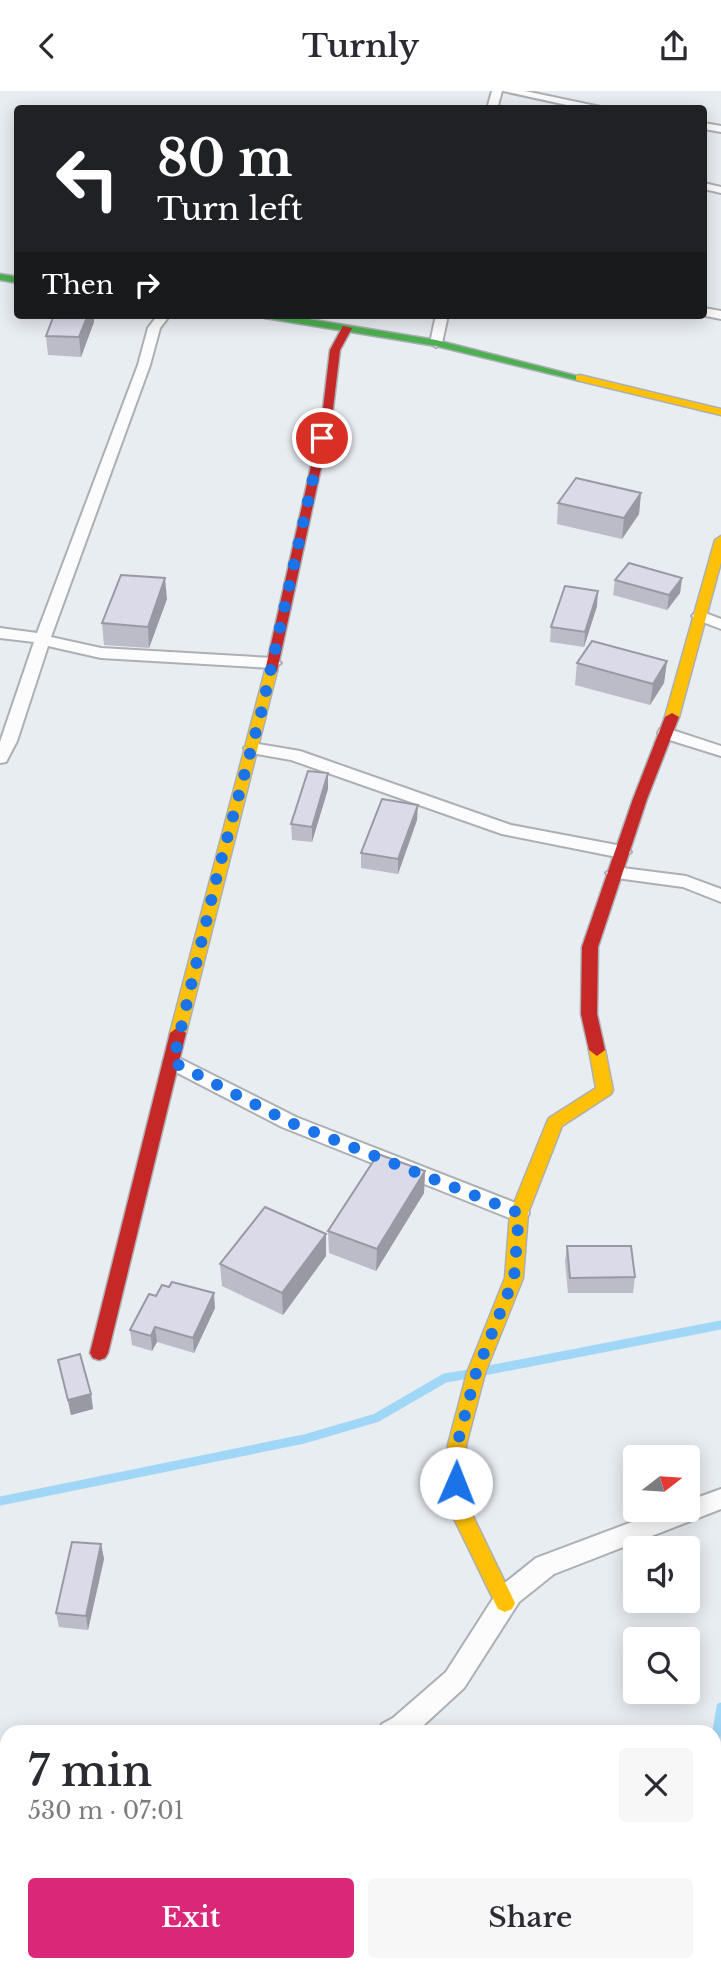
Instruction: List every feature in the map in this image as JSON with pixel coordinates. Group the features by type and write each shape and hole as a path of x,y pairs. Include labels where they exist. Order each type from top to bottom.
{"street":[{"path":"509,91 584,105"},
{"path":"0,758 9,741 43,639 144,365 154,328 161,319"},
{"path":"290,319 436,342 721,412"},
{"path":"436,342 441,319"},
{"path":"99,1353 217,876 273,663 327,417 335,351 347,328"},
{"path":"505,1603 456,1502 457,1445 476,1373 514,1278 519,1213 555,1122 605,1090 589,1014 590,947 622,852 677,707 721,540"},
{"path":"700,616 721,624"},
{"path":"0,633 43,639 70,648 100,653 273,663"},
{"path":"666,733 721,751"},
{"path":"252,748 294,755 508,830 622,852"},
{"path":"615,873 686,882 721,896"},
{"path":"173,1062 289,1122 519,1213"},
{"path":"406,1725 455,1680 510,1594 545,1566 721,1499"}],"building":[{"path":"52,319 86,319 79,337 46,336"},
{"path":"576,478 641,493 624,518 558,503"},
{"path":"629,563 682,578 669,595 615,580"},
{"path":"121,575 165,578 148,627 102,623"},
{"path":"565,586 598,591 585,632 551,627"},
{"path":"592,641 667,661 653,684 577,663"},
{"path":"308,771 328,773 312,827 291,824"},
{"path":"382,799 418,805 398,859 361,853"},
{"path":"378,1154 425,1171 377,1249 328,1231"},
{"path":"265,1207 326,1234 282,1293 220,1264"},
{"path":"567,1246 631,1246 635,1277 570,1278"},
{"path":"172,1282 214,1293 193,1338 155,1327 151,1336 130,1330 149,1294 156,1296 162,1285 169,1287"},
{"path":"80,1354 91,1394 68,1400 58,1360"},
{"path":"72,1542 101,1544 86,1616 56,1613"}],"waterway":[{"path":"484,1371 721,1325"},
{"path":"0,1501 304,1439 376,1418 445,1378 469,1374"},
{"path":"718,1725 721,1707"}],"traffic: fast":[{"path":"0,277 14,279"},
{"path":"289,319 436,343 580,378"}],"traffic: slow":[{"path":"580,378 721,412"},
{"path":"672,717 721,540"},
{"path":"178,1033 271,671"},
{"path":"505,1603 456,1502 457,1445 476,1373 514,1278 519,1213 555,1122 605,1090 597,1050"}],"traffic: jam":[{"path":"271,671 327,417 335,350 347,328"},
{"path":"597,1050 589,1014 590,947 640,799 672,717"},
{"path":"99,1353 178,1033"}],"route":[{"path":"322,438 262,709 217,876 173,1062 289,1122 519,1213 514,1278 476,1373 457,1445 456,1483"}]}
